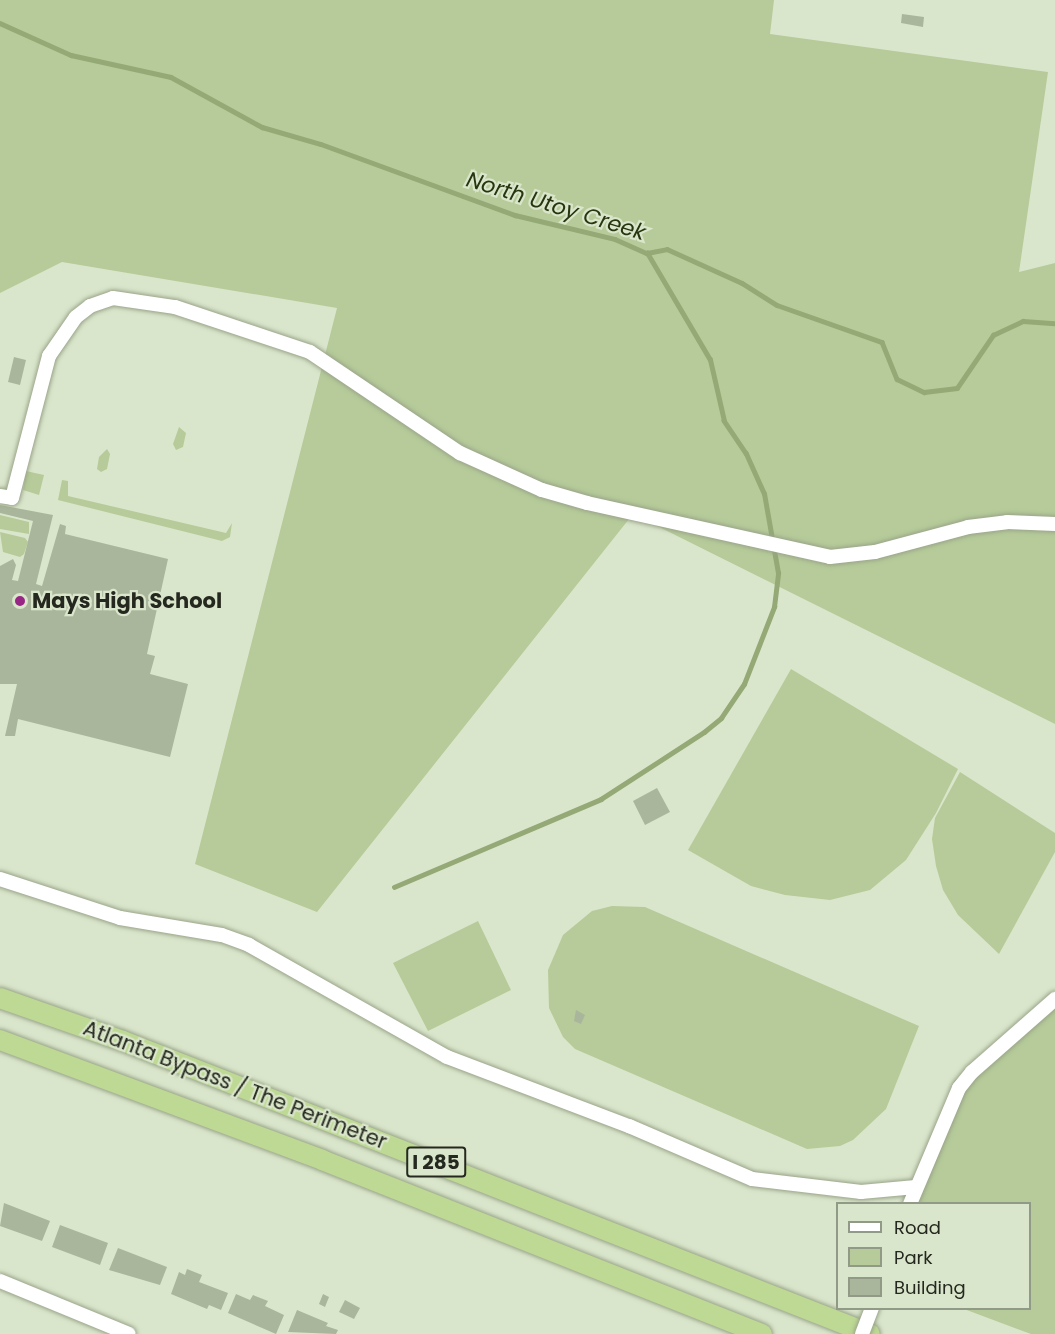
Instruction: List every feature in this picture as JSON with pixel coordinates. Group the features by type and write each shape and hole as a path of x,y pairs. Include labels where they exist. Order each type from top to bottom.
{"highway":[{"name":"Atlanta Bypass / The Perimeter","path":"0,998 123,1041 870,1334"},
{"name":"Atlanta Bypass / The Perimeter","path":"0,1040 322,1160 762,1334"}],"street":[{"path":"0,496 12,498 49,356 62,334 90,306 113,298 140,300 175,307 310,352 460,453 542,490 762,544 793,551 853,556 968,527 1007,522 1055,524"},
{"path":"0,879 120,918 222,935 249,945 447,1057 629,1126 752,1179 861,1192 916,1187"},
{"path":"910,1202 959,1088 972,1072 1055,999"},
{"path":"861,1192 871,1202"},
{"path":"0,1281 129,1334"},
{"path":"862,1334 871,1310"}],"green space":[{"path":"0,0 774,0 770,34 1048,72 1019,272 1055,263 1055,724 633,514 317,912 195,864 337,308 62,262 0,293"},
{"path":"179,427 186,433 183,447 176,450 173,444"},
{"path":"107,449 110,454 107,469 101,472 97,469 99,457"},
{"path":"26,471 44,475 39,495 23,490"},
{"path":"62,480 68,481 68,496 226,533 232,523 230,537 222,541 58,500"},
{"path":"0,515 29,522 29,534 0,529"},
{"path":"0,532 25,538 28,542 24,554 20,557 3,552"},
{"path":"791,669 958,769 936,813 906,860 870,890 830,900 785,895 751,886 688,850"},
{"path":"960,772 1055,833 1055,852 999,954 958,915 943,890 936,866 932,839 935,818"},
{"path":"612,906 645,907 919,1026 886,1109 853,1140 840,1146 807,1149 575,1049 563,1037 549,1008 548,970 563,935 592,911"},
{"path":"478,921 511,990 428,1031 393,963"},
{"path":"1055,1000 1055,1334 1031,1334 967,1310 1031,1310 1031,1202 914,1202 954,1081"}],"building":[{"path":"902,14 924,17 923,27 901,23"},
{"path":"14,357 26,360 20,385 8,382"},
{"path":"0,505 53,515 36,584 42,586 60,524 66,526 65,534 168,559 147,654 155,656 150,674 188,684 170,757 18,719 15,736 5,736 17,684 0,684 0,566 13,559 16,565 12,580 18,581 33,521 0,513"},
{"path":"657,788 670,812 645,825 633,801"},
{"path":"576,1010 585,1015 581,1024 574,1021"},
{"path":"4,1203 50,1221 42,1241 0,1226"},
{"path":"60,1225 108,1243 100,1265 52,1247"},
{"path":"118,1248 167,1267 160,1285 109,1270"},
{"path":"187,1269 202,1275 199,1282 228,1293 221,1310 209,1305 207,1309 171,1294 179,1272 185,1275"},
{"path":"236,1294 250,1300 253,1295 268,1301 265,1306 284,1315 276,1334 228,1313"},
{"path":"323,1294 329,1297 325,1307 319,1304"},
{"path":"345,1300 360,1308 354,1319 339,1312"},
{"path":"297,1310 328,1323 326,1326 338,1330 336,1334 288,1332"}],"waterway":[{"name":"North Utoy Creek","path":"0,23 71,55 171,77 262,127 321,144 515,215 615,239 647,253 667,249 742,283 777,305 882,342 897,379 924,392 957,388 993,335 1023,321 1055,323"},
{"path":"394,887 601,799 704,732 721,718 744,684 774,607 778,573 764,494 746,454 724,421 710,360 647,253"}],"place":[{"name":"Mays High School","path":"20,601"}]}
